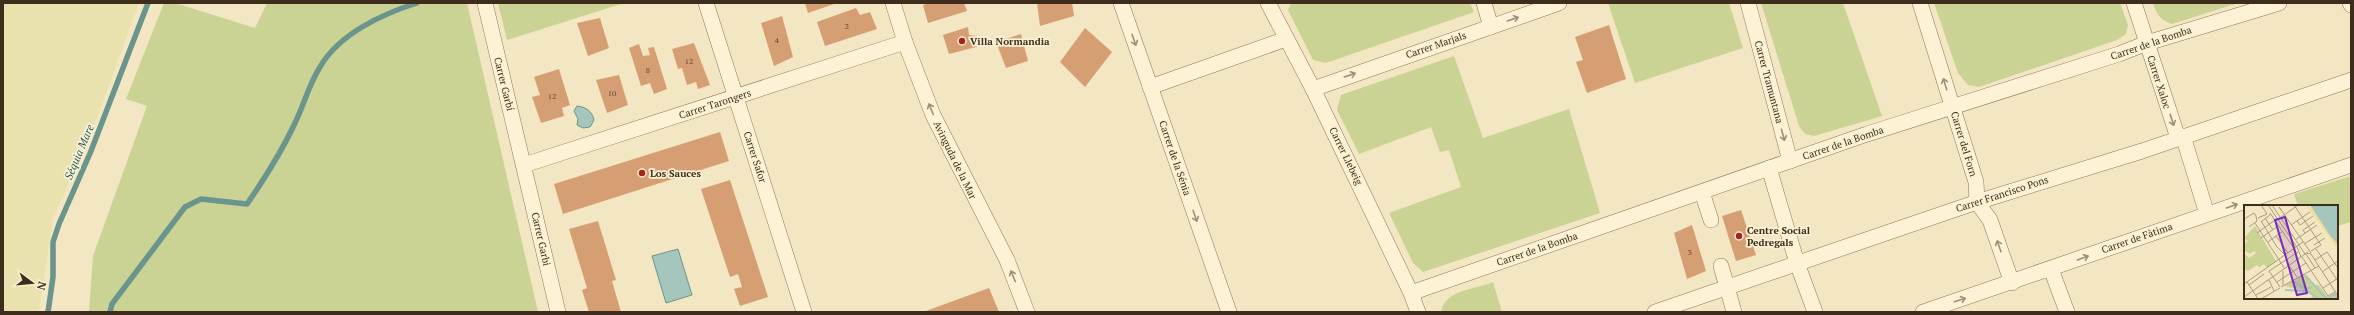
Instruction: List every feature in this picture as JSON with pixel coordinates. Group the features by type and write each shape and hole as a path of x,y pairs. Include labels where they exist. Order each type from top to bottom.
{"street":[{"name":"Carrer Garbí","path":"485,3 524,166"},
{"name":"Carrer Safor","path":"706,3 801,311"},
{"name":"Avinguda de la Mar","path":"894,3 905,42 933,115 1006,260 1028,312"},
{"name":"Carrer de la Sénia","path":"1122,3 1229,312"},
{"name":"Carrer Llebeig","path":"1268,3 1313,88 1411,293 1418,312"},
{"path":"1484,3 1491,27"},
{"name":"Carrer Marjals","path":"1313,88 1559,3"},
{"name":"Carrer Tramuntana","path":"1748,3 1790,161"},
{"name":"Carrer del Forn","path":"1920,3 1976,182 1977,202"},
{"name":"Carrer Xaloc","path":"2134,3 2207,214"},
{"name":"Carrer de la Bomba","path":"1411,293 1769,168 2119,54 2147,43 2279,3"},
{"path":"1150,87 1286,39"},
{"name":"Carrer Tarongers","path":"524,166 905,42"},
{"name":"Carrer Francisco Pons","path":"1655,312 1977,202 2180,138 2351,80"},
{"name":"Carrer de Fàtima","path":"1923,312 2012,283 2351,165"},
{"name":"Carrer Garbi","path":"524,166 558,312"},
{"path":"1769,168 1797,263 1815,312"},
{"path":"1702,192 1711,220"},
{"path":"1977,202 1990,220 2012,283"},
{"path":"1721,266 1734,312"},
{"path":"2051,269 2067,312"}],"shaded area":[{"path":"3,3 139,3 94,126 53,219 39,312 3,312"}],"green space":[{"path":"164,3 175,3 255,28 267,3 467,3 538,312 89,312 93,256 147,106 126,99"},
{"path":"498,3 624,3 507,40"},
{"path":"1291,3 1470,3 1474,12 1326,63 1313,60 1288,10"},
{"path":"1608,3 1729,3 1743,48 1635,83"},
{"path":"1761,3 1843,3 1882,116 1814,136 1805,134 1799,126"},
{"path":"1934,3 2120,3 2128,25 2126,34 2117,40 1979,87 1968,85 1958,73"},
{"path":"2153,3 2238,3 2172,24 2165,21 2160,16"},
{"path":"1454,56 1483,138 1569,109 1600,213 1423,272 1413,263 1389,213 1461,187 1449,150 1440,152 1431,127 1359,154 1337,110 1341,95"},
{"path":"2351,176 2351,222 2338,226 2338,205 2298,205 2294,194"},
{"path":"1493,282 1502,312 1441,312 1444,304 1454,295 1462,291"}],"water":[{"path":"577,106 586,108 592,114 594,120 590,127 583,128 577,125 578,119 574,111"},
{"path":"678,249 692,295 666,303 652,256"}],"building":[{"path":"805,3 837,3 808,13"},
{"path":"929,3 964,3 967,11 928,23 923,5"},
{"path":"1037,3 1072,3 1074,16 1040,26"},
{"path":"856,8 860,15 870,12 877,29 825,46 817,22"},
{"path":"782,16 793,57 774,66 761,23"},
{"path":"600,18 609,48 588,56 577,23"},
{"path":"1609,25 1626,79 1587,93 1576,62 1583,60 1575,37"},
{"name":"Villa Normandia","path":"968,27 969,35 978,36 980,46 949,54 943,35"},
{"path":"1085,28 1112,52 1085,87 1060,62"},
{"path":"1021,34 1028,61 1006,68 996,42"},
{"path":"694,43 710,85 698,89 696,82 687,85 682,68 678,69 672,49"},
{"path":"639,44 643,56 650,55 648,48 654,47 667,89 654,94 650,83 641,86 629,48"},
{"path":"559,69 570,105 562,108 564,116 541,123 532,97 540,95 534,77"},
{"path":"619,75 628,105 607,113 596,80"},
{"name":"Los Sauces","path":"720,132 729,161 563,214 554,184"},
{"name":"Los Sauces","path":"730,180 768,297 740,306 734,289 742,287 738,274 730,277 701,189"},
{"name":"Centre Social Pedregals","path":"1741,210 1756,255 1736,261 1722,216"},
{"path":"598,221 616,280 612,281 621,312 589,312 582,290 587,288 569,229"},
{"path":"1692,225 1706,271 1687,279 1674,233"},
{"path":"989,288 999,312 923,312"}],"waterway":[{"name":"Séquia Mare","path":"48,312 53,277 53,242 59,224 91,151 148,3"},
{"path":"110,312 112,304 185,207 201,199 247,204 285,144 316,74 328,55 350,35 362,27 376,19 417,3"}],"place":[{"name":"Villa Normandia","path":"962,41"},
{"name":"Los Sauces","path":"642,173"},
{"name":"Centre Social Pedregals","path":"1739,236"}]}
